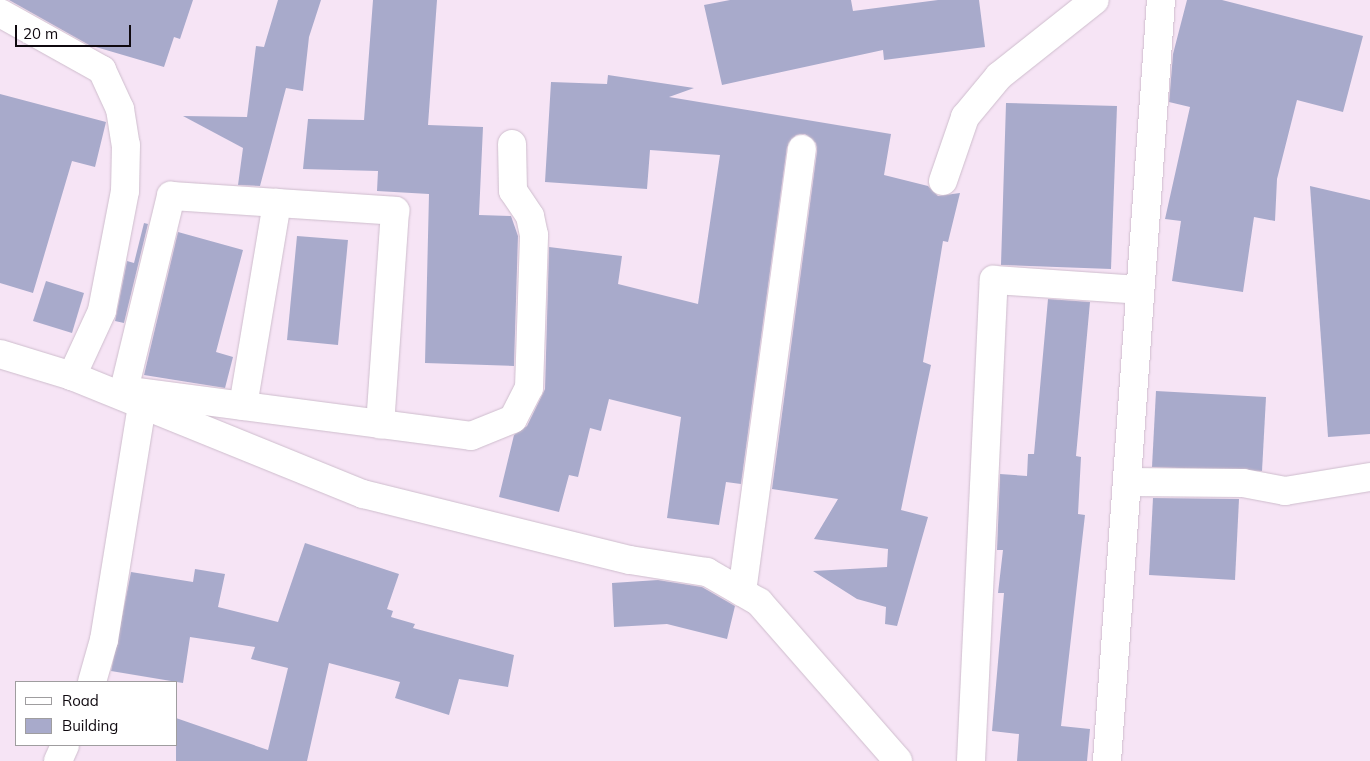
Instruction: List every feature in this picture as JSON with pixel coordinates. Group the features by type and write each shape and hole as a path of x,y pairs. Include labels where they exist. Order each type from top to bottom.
{"street":[{"path":"943,181 966,117 999,76 1095,0"},
{"path":"1107,761 1161,0"},
{"path":"0,13 102,70 120,109 126,145 125,191 102,311 72,376"},
{"path":"133,398 243,406 471,436 513,419 529,388 534,234 530,216 513,191 512,144"},
{"path":"742,592 802,149"},
{"path":"92,681 104,640 133,398 171,196 395,211 380,424"},
{"path":"243,406 276,203"},
{"path":"971,761 994,280 1140,290"},
{"path":"0,354 72,376 97,387 133,398 363,494 630,560 707,572 759,602 898,761"},
{"path":"1127,482 1243,483 1285,491 1370,476"},
{"path":"58,761 65,746"}],"building":[{"path":"9,0 193,0 180,39 174,37 164,67 89,45"},
{"path":"278,0 321,0 309,37 303,91 286,88 260,186 238,185 243,148 183,116 247,117 256,46 264,47"},
{"path":"373,0 437,0 428,125 483,127 479,215 511,216 518,236 514,366 425,363 429,194 377,191 378,171 303,169 308,119 364,120"},
{"path":"730,0 851,0 853,11 938,0 979,0 985,47 884,60 883,50 722,85 704,5"},
{"path":"1187,0 1222,0 1363,36 1343,112 1297,100 1277,179 1275,221 1254,217 1243,292 1172,281 1181,221 1165,219 1190,107 1169,102 1173,54"},
{"path":"608,75 694,88 669,97 891,134 884,175 928,186 938,196 960,193 948,242 943,241 923,362 931,365 901,510 928,517 897,626 885,624 886,607 857,599 813,571 887,567 888,549 814,539 838,499 772,489 817,151 816,143 805,134 796,135 787,147 741,484 726,482 719,525 667,518 681,417 609,399 601,431 590,428 578,477 569,475 559,512 499,497 514,435 527,426 545,389 549,247 622,256 618,284 698,304 720,155 650,150 647,189 545,182 551,82 607,84"},
{"path":"0,94 106,122 95,167 72,161 33,293 0,283"},
{"path":"1006,103 1117,106 1111,269 1001,265"},
{"path":"1310,186 1370,200 1370,434 1328,437"},
{"path":"144,223 148,224 124,323 115,321 127,261 134,263"},
{"path":"178,232 243,250 216,352 233,357 225,388 144,375"},
{"path":"297,236 348,240 338,345 287,340"},
{"path":"46,281 84,293 72,333 33,321"},
{"path":"1048,299 1090,302 1076,456 1081,457 1078,514 1085,515 1061,726 1090,729 1087,761 1017,761 1019,734 992,731 1004,593 998,593 1003,550 997,550 1000,474 1027,476 1028,454 1034,454"},
{"path":"1156,391 1266,397 1262,471 1152,467"},
{"path":"1153,498 1239,499 1235,580 1149,575"},
{"path":"305,543 399,574 387,609 393,611 391,617 415,624 413,628 514,655 508,687 459,679 449,715 395,698 400,682 329,663 307,761 176,761 178,719 268,750 288,668 251,659 255,647 190,637 183,683 111,671 131,572 193,582 195,569 225,574 218,607 278,622"},
{"path":"658,580 702,587 735,606 727,639 667,624 614,627 612,583"}]}
